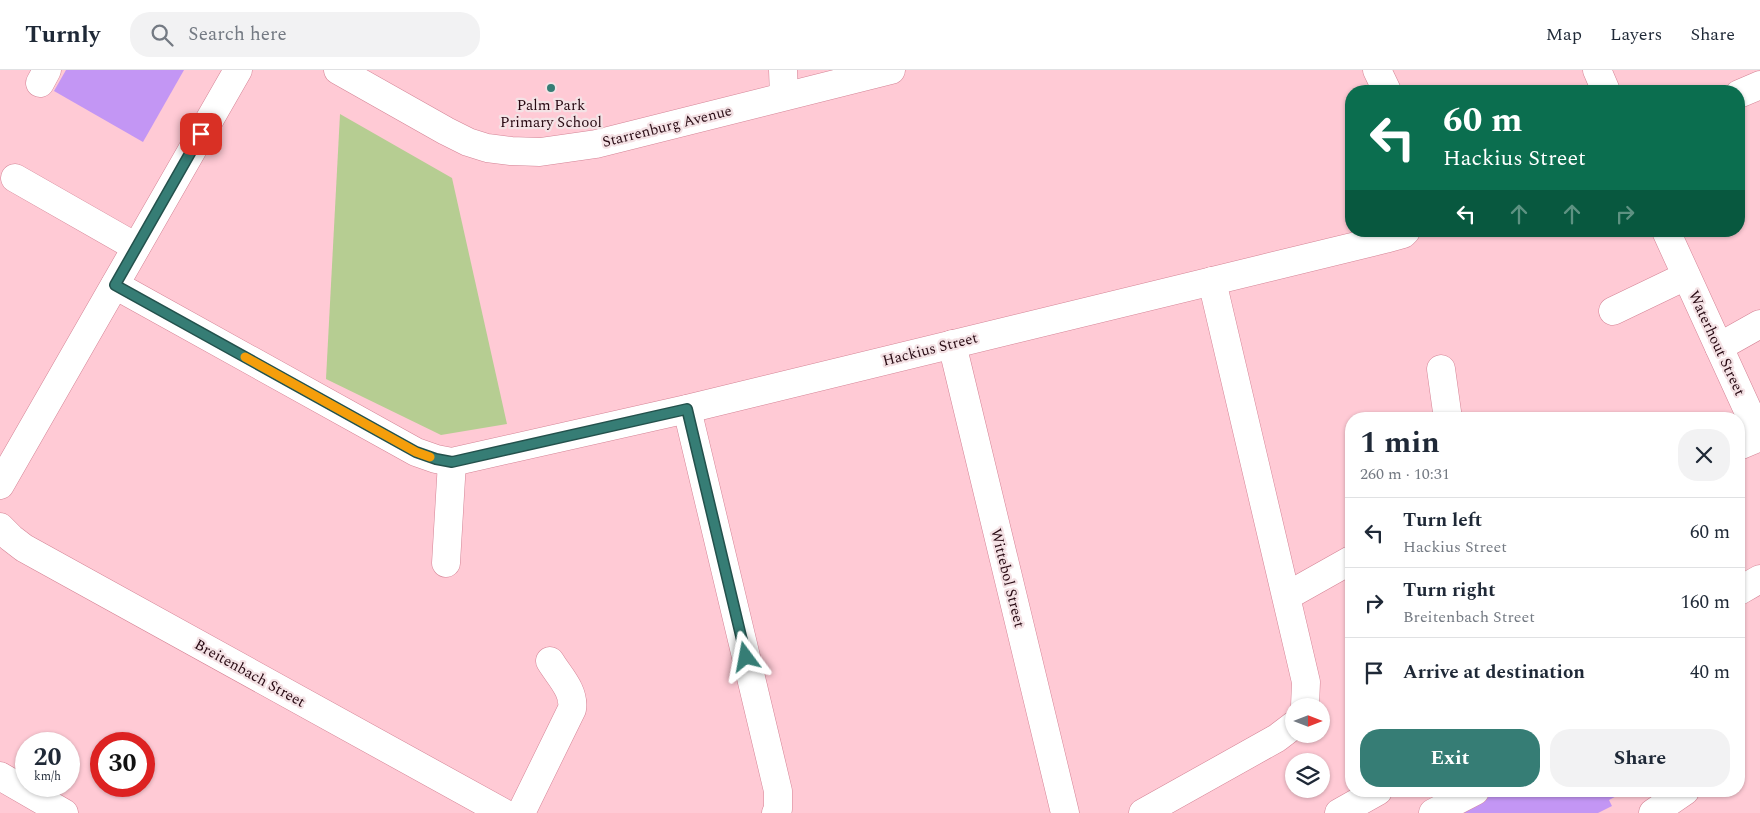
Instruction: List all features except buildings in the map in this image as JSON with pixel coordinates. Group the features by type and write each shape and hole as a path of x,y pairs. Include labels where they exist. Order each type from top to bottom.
{"street":[{"path":"0,485 238,70"},
{"name":"Starrenburg Avenue","path":"338,70 446,132 487,148 511,152 540,152 596,144 784,83 891,70"},
{"path":"1377,70 1383,85"},
{"path":"1597,70 1603,85"},
{"path":"1745,91 1760,85"},
{"path":"15,178 136,247"},
{"name":"Hackius Street","path":"115,285 416,452 452,462 687,409 1392,237"},
{"name":"Waterhout Street","path":"1669,237 1760,437 1745,443"},
{"name":"Waterhout Street","path":"1613,311 1686,276"},
{"path":"1212,281 1287,596 1306,682 1305,698"},
{"path":"1719,347 1760,324"},
{"name":"Wittebol Street","path":"952,344 1065,813"},
{"path":"1441,369 1447,412"},
{"path":"687,409 778,791 778,809 776,813"},
{"path":"446,563 452,462"},
{"name":"Breitenbach Street","path":"0,527 24,548 504,813"},
{"path":"1287,596 1345,563"},
{"path":"1745,588 1760,579"},
{"path":"521,813 572,709 573,702 570,692 550,661"},
{"path":"1144,813 1285,732"},
{"path":"0,776 64,813"},
{"path":"1339,813 1367,797"},
{"path":"1433,813 1463,797"},
{"path":"1654,813 1677,797"}],"green space":[{"path":"340,114 452,178 507,424 441,435 326,379"}],"slow traffic":[{"path":"245,357 416,452 430,457"}],"place":[{"name":"Palm Park Primary School","path":"551,88"}],"route":[{"path":"201,134 115,285 416,452 436,459 452,462 687,409 746,657"}]}
